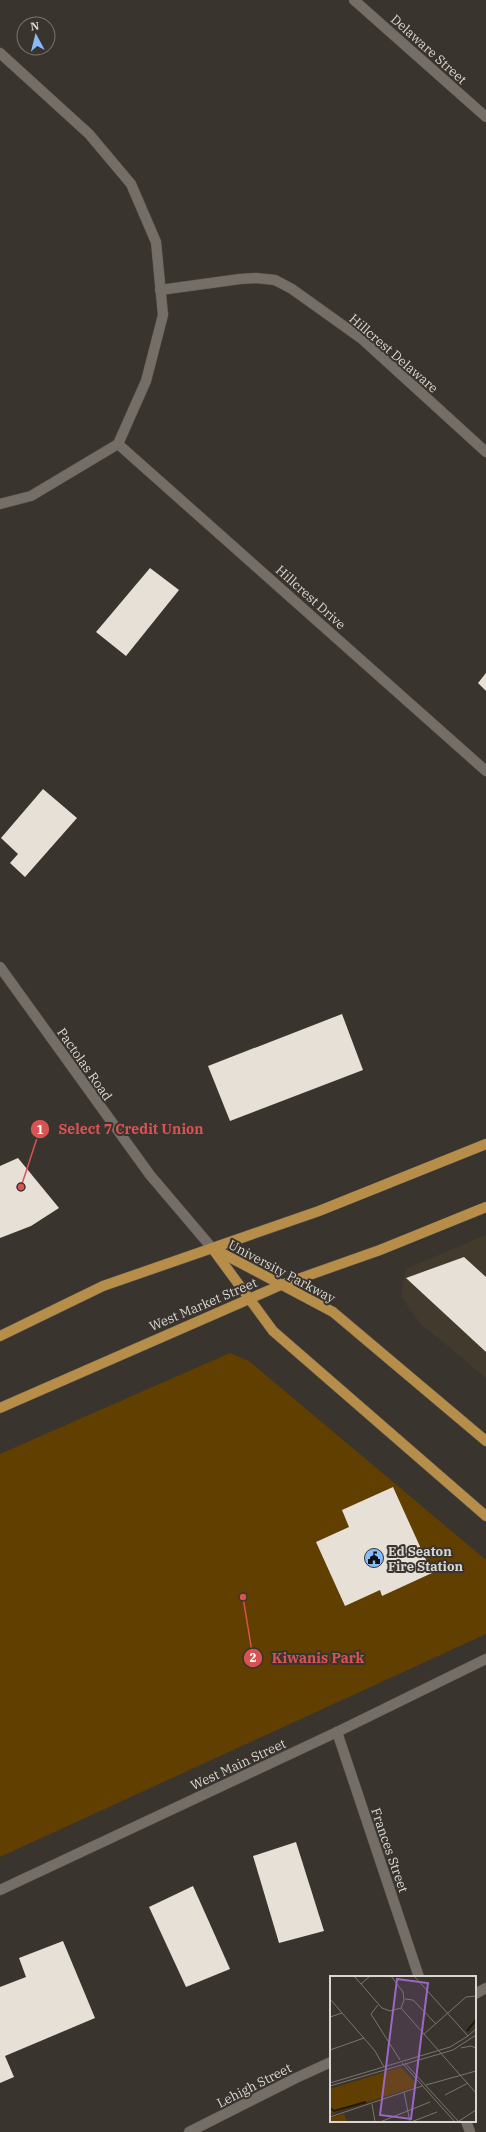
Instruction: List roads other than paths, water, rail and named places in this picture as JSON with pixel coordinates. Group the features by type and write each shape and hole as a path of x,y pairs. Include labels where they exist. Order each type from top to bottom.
{"main road":[{"path":"0,1336 103,1286 319,1212 486,1144"},
{"name":"West Market Street","path":"0,1408 249,1298 380,1250 486,1207"},
{"name":"University Parkway","path":"212,1248 332,1312 486,1441"},
{"name":"University Parkway","path":"212,1248 273,1331 486,1516"}],"street":[{"name":"Delaware Street","path":"354,0 486,117"},
{"path":"0,53 89,134 131,184 156,242 163,315 146,381 118,444 31,496 0,504"},
{"name":"Hillcrest Delaware","path":"160,290 240,279 256,278 275,280 292,289 362,339 486,452"},
{"name":"Hillcrest Drive","path":"118,444 486,771"},
{"name":"Pactolas Road","path":"0,967 150,1175 212,1248"},
{"name":"West Main Street","path":"0,1890 337,1732 486,1660"},
{"name":"Frances Street","path":"337,1732 419,1976"},
{"path":"476,1993 486,1988"},
{"name":"Lehigh Street","path":"189,2132 330,2062"},
{"path":"466,2122 470,2132"}],"place":[{"name":"Select 7 Credit Union","path":"21,1187"},
{"name":"Ed Seaton Fire Station","path":"374,1558"},
{"name":"Kiwanis Park","path":"243,1597"}]}
